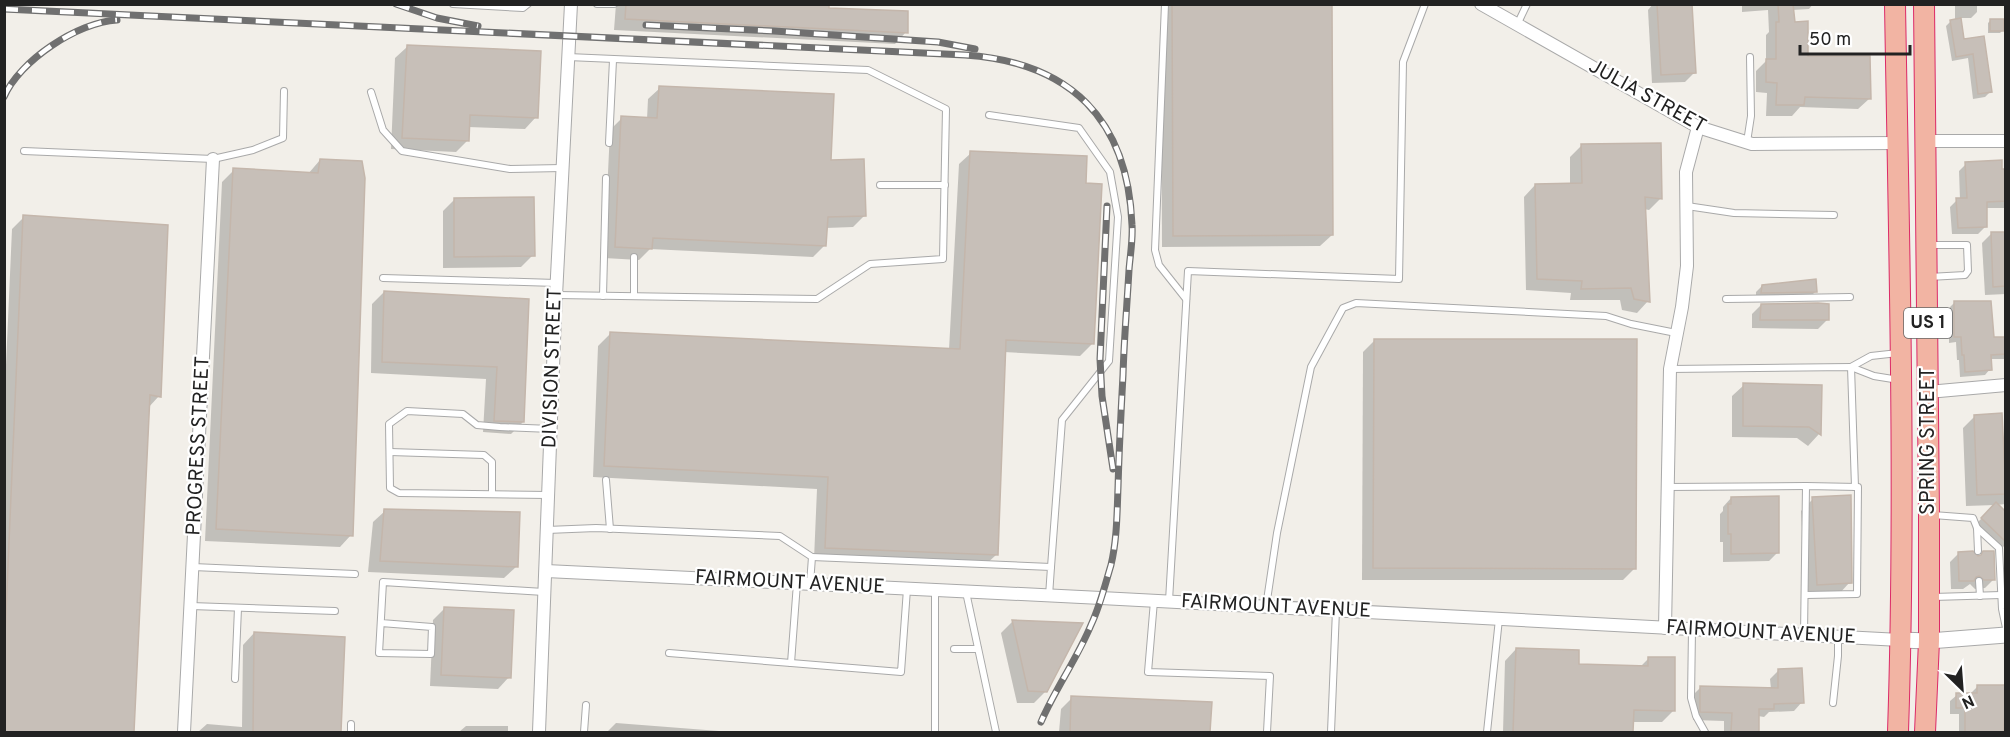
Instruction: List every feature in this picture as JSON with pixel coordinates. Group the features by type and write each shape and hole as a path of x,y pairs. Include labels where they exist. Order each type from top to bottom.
{"highway":[{"name":"SPRING STREET","path":"1895,4 1902,380 1898,732"},
{"name":"SPRING STREET","path":"1924,4 1929,515 1929,641 1925,732"}],"street":[{"name":"DIVISION STREET","path":"539,732 556,289 571,4"},
{"name":"JULIA STREET","path":"1481,4 1698,127 1747,142 1898,143"},
{"path":"1665,628 1670,369 1687,266 1686,172 1698,127"},
{"path":"1926,141 2006,141"},
{"name":"PROGRESS STREET","path":"184,732 213,159"},
{"path":"1928,392 2006,386"},
{"name":"FAIRMOUNT AVENUE","path":"546,571 1900,640 1929,641 2006,635"}],"lane":[{"path":"453,4 523,8 528,4"},
{"path":"597,4 614,4"},
{"path":"1165,4 1155,250 1159,265 1186,300"},
{"path":"1169,601 1188,271 1399,279 1403,62 1425,4"},
{"path":"1517,25 1527,4"},
{"path":"383,278 556,289 603,296 817,299 870,264 943,259 946,109 868,70 567,57"},
{"path":"1747,142 1751,116 1750,57"},
{"path":"609,143 612,60"},
{"path":"24,151 213,159 254,150 283,138 284,91"},
{"path":"371,92 383,130 402,151 510,169 562,168"},
{"path":"989,115 1079,128 1110,172 1119,217 1109,362 1062,420 1049,596"},
{"path":"603,296 606,178"},
{"path":"880,185 945,185"},
{"path":"1687,206 1734,213 1834,215"},
{"path":"1927,246 1966,245 1968,271 1965,275 1927,277"},
{"path":"634,257 634,296"},
{"path":"1726,299 1850,297"},
{"path":"1266,607 1277,533 1311,367 1343,308 1356,303 1606,316 1631,324 1676,333"},
{"path":"1851,367 1871,356 1901,353"},
{"path":"1806,595 1857,594 1858,487 1855,487 1851,367"},
{"path":"1670,369 1851,367 1874,376 1902,380"},
{"path":"548,495 399,493 390,488 389,424 406,411 463,414 477,425 551,429"},
{"path":"390,452 484,455 492,462 492,494"},
{"path":"606,480 609,529"},
{"path":"1804,635 1806,486"},
{"path":"1667,487 1855,487"},
{"path":"1929,515 1973,518 1977,528 1978,551"},
{"path":"1977,528 1999,548 2001,595 2006,628"},
{"path":"546,530 609,529 780,537 812,557 1052,567"},
{"path":"810,584 812,557"},
{"path":"192,567 355,574"},
{"path":"1980,581 1980,596"},
{"path":"381,623 432,627 431,654 379,652 383,582 544,592"},
{"path":"791,663 797,583"},
{"path":"669,653 902,672 907,589"},
{"path":"935,590 935,732"},
{"path":"966,592 996,732"},
{"path":"1929,597 2001,595"},
{"path":"1154,601 1148,672 1270,676 1267,732"},
{"path":"190,606 335,611"},
{"path":"235,679 238,608"},
{"path":"1331,732 1336,610"},
{"path":"1487,732 1498,619"},
{"path":"1692,629 1691,698 1696,717 1705,732"},
{"path":"1833,703 1838,637"},
{"path":"954,648 978,649"},
{"path":"584,732 586,705"},
{"path":"351,724 351,732"}],"building":[{"path":"626,4 829,4 829,8 908,11 908,33 625,19"},
{"path":"1172,4 1332,4 1333,235 1173,236"},
{"path":"1657,4 1692,4 1696,73 1661,75"},
{"path":"1778,4 1793,4 1795,22 1808,21 1808,56 1870,56 1871,99 1805,97 1804,105 1776,105 1777,83 1766,82 1766,59 1776,59"},
{"path":"1961,18 1964,39 1984,36 1992,92 1978,94 1973,54 1956,57 1950,20"},
{"path":"1990,19 2004,19 2004,31 1990,31"},
{"path":"407,45 541,51 538,118 470,115 469,141 402,138"},
{"path":"659,86 834,94 831,160 864,159 866,216 828,217 826,246 653,238 652,249 615,247 621,116 657,118"},
{"path":"1661,143 1662,199 1645,197 1650,302 1634,299 1631,288 1581,289 1582,281 1537,279 1535,184 1582,183 1581,144"},
{"path":"970,151 1087,156 1086,183 1102,184 1094,344 1006,340 998,555 825,548 828,477 604,466 610,332 960,349"},
{"path":"320,159 362,161 365,178 353,536 216,529 233,168 318,173"},
{"path":"2002,160 2002,169 2006,169 2006,201 1987,202 1987,227 1958,228 1956,198 1967,198 1965,162"},
{"path":"534,197 535,256 454,257 454,198"},
{"path":"23,215 168,225 161,397 150,395 134,732 4,732 4,659"},
{"path":"1991,232 2006,232 2006,286 1993,287"},
{"path":"1816,279 1817,292 1761,293 1762,285"},
{"path":"384,291 529,299 524,422 494,421 497,367 382,362"},
{"path":"1954,301 1991,301 1994,337 2006,337 2006,354 1991,355 1992,370 1965,372 1961,337 1954,337"},
{"path":"1761,304 1829,304 1829,320 1760,320"},
{"path":"1374,339 1637,339 1636,569 1373,568"},
{"path":"1743,383 1822,385 1821,435 1809,427 1743,426"},
{"path":"2002,413 2006,494 1977,495 1974,415"},
{"path":"1851,495 1852,583 1817,585 1812,497"},
{"path":"1779,496 1779,553 1731,554 1728,504 1731,504 1731,497"},
{"path":"1996,502 2006,512 2006,542 1981,518"},
{"path":"384,509 520,512 518,567 380,561"},
{"path":"1973,551 1978,556 1983,551 1994,551 1995,580 1984,580 1979,576 1974,581 1959,581 1958,552"},
{"path":"444,607 514,610 511,678 441,675"},
{"path":"1012,620 1083,623 1047,692 1028,691"},
{"path":"254,632 345,637 341,732 253,732"},
{"path":"1516,648 1579,650 1579,664 1648,666 1648,657 1675,657 1675,711 1634,710 1633,732 1513,732"},
{"path":"1802,668 1804,703 1774,704 1774,709 1759,709 1759,732 1731,732 1732,713 1700,712 1700,686 1778,688 1778,669"},
{"path":"1977,685 2006,685 2004,732 1965,732 1965,708 1956,708 1956,693 1977,693"},
{"path":"1071,696 1212,702 1210,732 1070,732"}],"railway":[{"path":"396,4 437,18 478,26"},
{"path":"4,9 965,55 1002,60 1035,70 1063,84 1086,103 1105,126 1119,155 1128,188 1132,236 1113,556 1094,618 1041,722"},
{"path":"4,97 22,70 51,46 85,28 117,20"},
{"path":"646,25 938,42 975,49"},
{"path":"1107,206 1100,359 1102,396 1113,469"}]}
